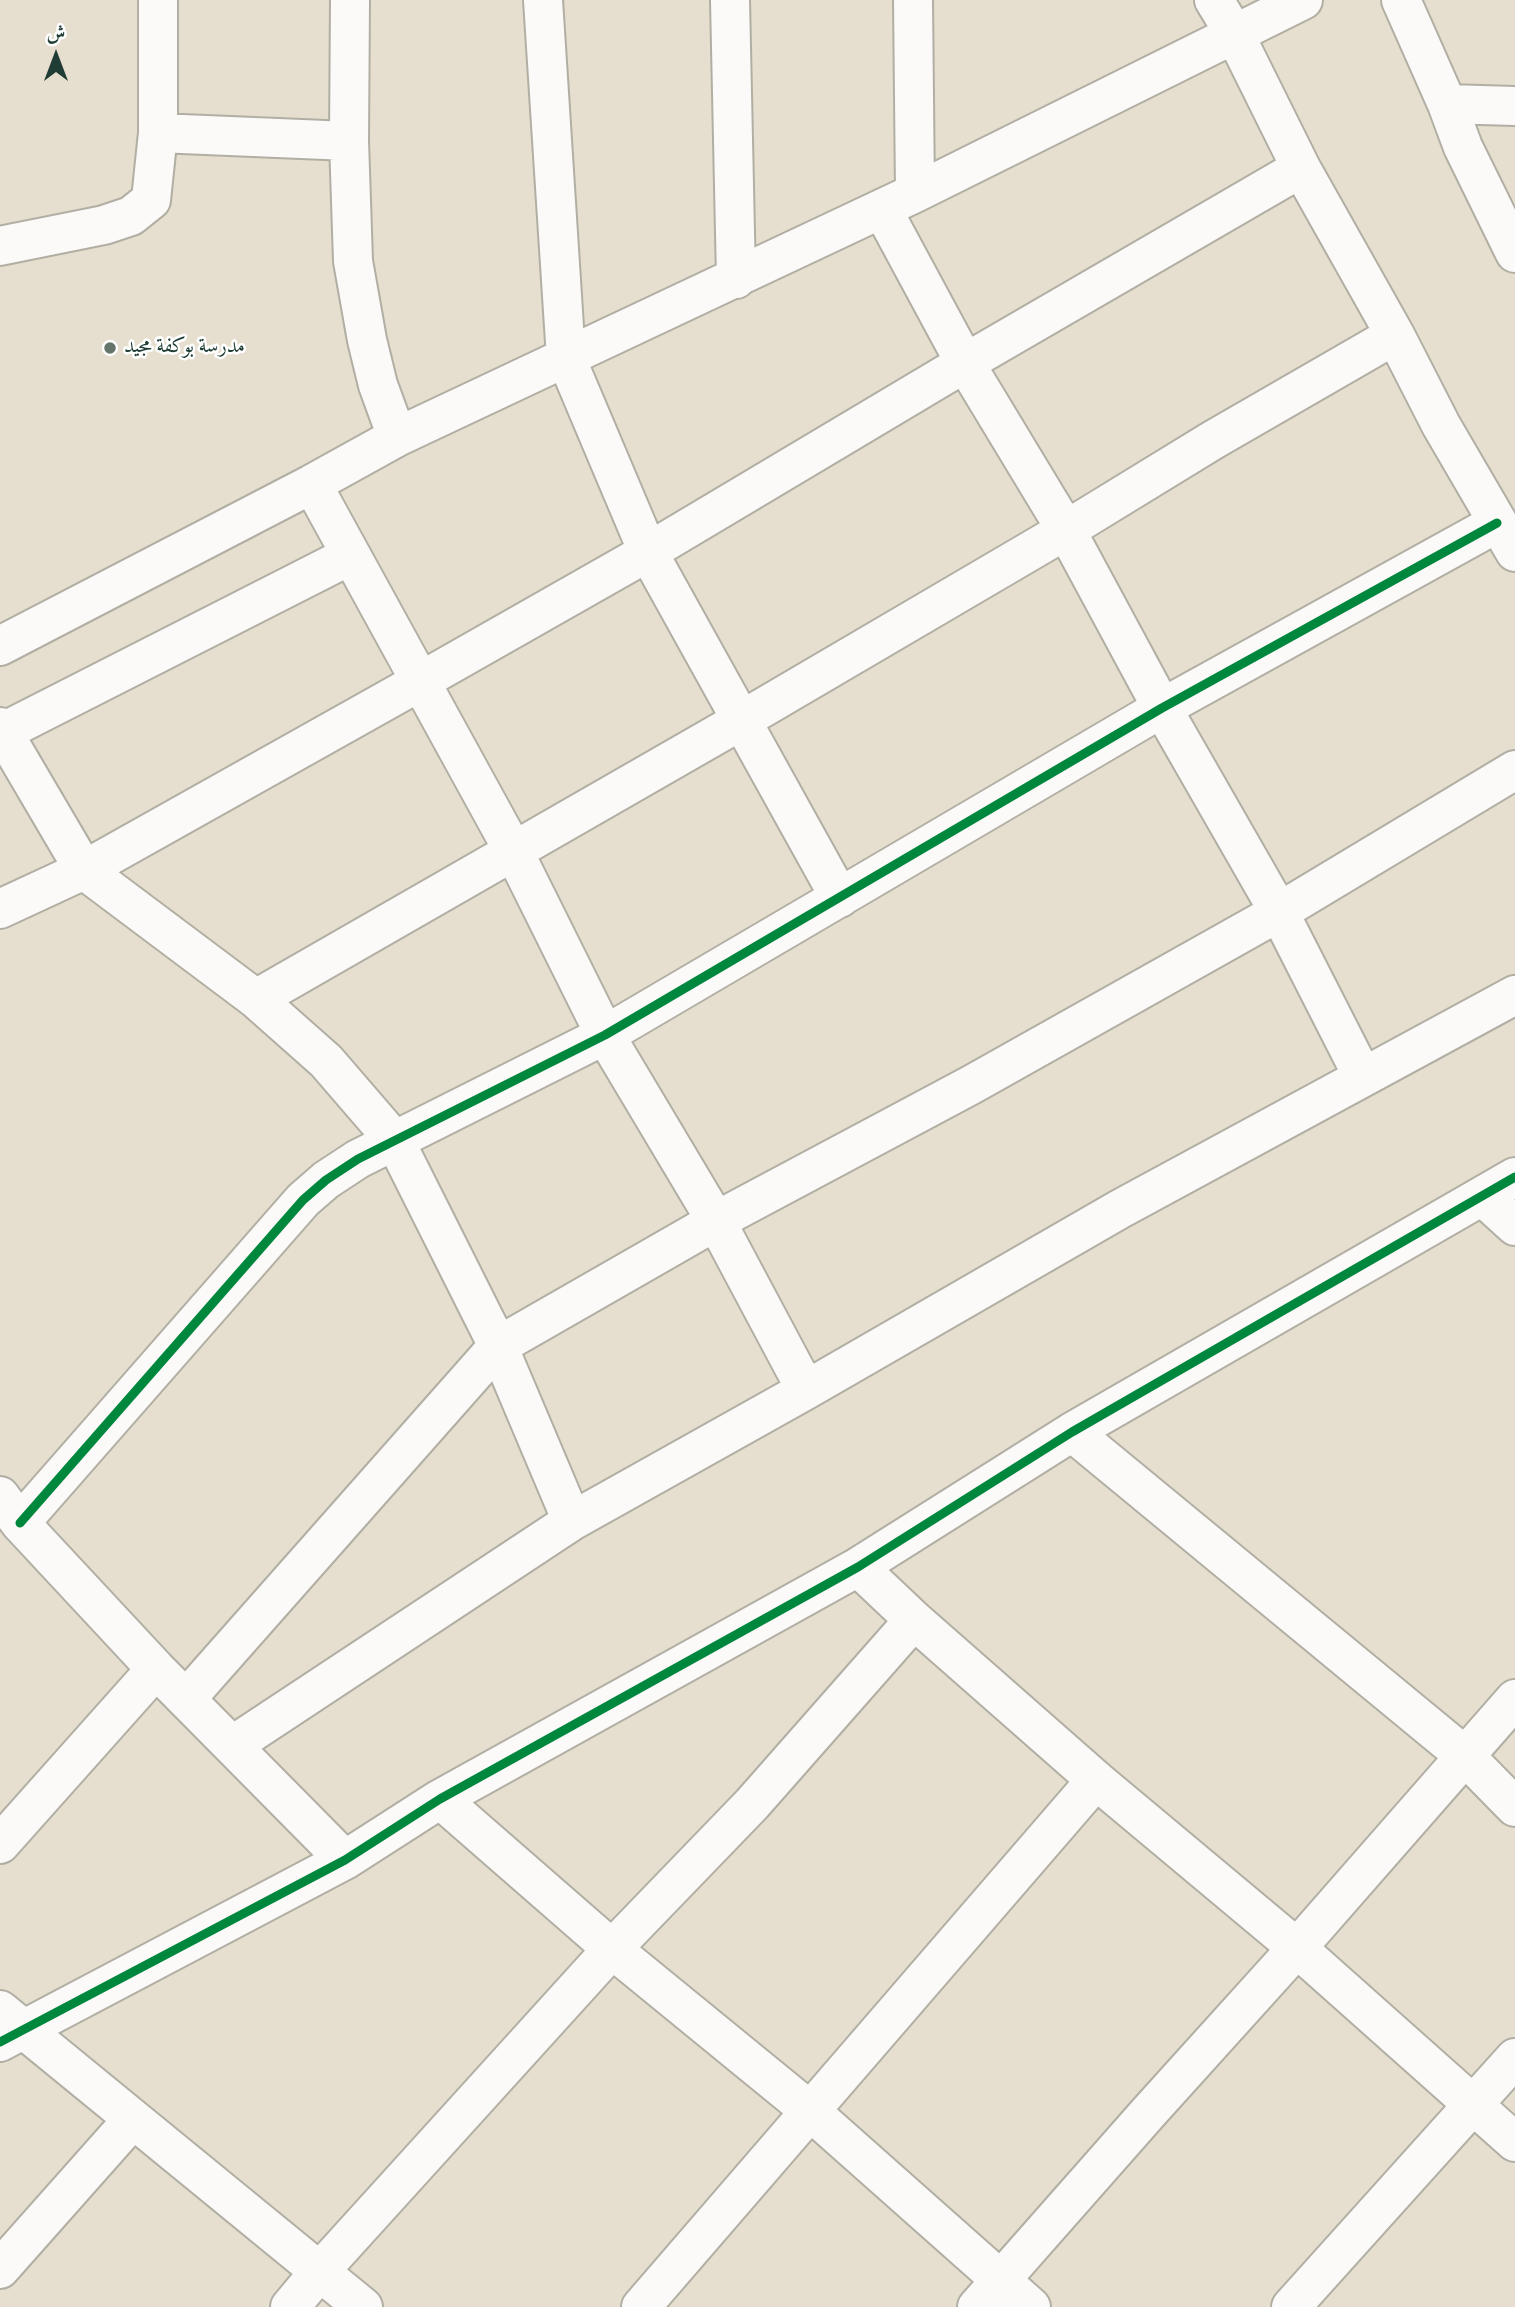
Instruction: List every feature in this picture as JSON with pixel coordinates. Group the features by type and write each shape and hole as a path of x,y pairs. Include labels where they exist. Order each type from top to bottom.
{"street":[{"path":"0,246 104,225 131,216 151,200 158,133 158,0"},
{"path":"350,0 349,141 353,261 378,385 397,437"},
{"path":"543,0 566,358 648,552 840,898"},
{"path":"730,0 736,279"},
{"path":"913,0 898,201 965,363 1066,530 1162,708 1279,912 1363,1077"},
{"path":"345,1860 156,1669 10,1509 303,1200 326,1180 358,1159 605,1035 1162,708 1506,537 1441,425 1395,335 1301,168 1234,33 1214,0"},
{"path":"0,646 397,437 898,201 1303,0"},
{"path":"1401,0 1463,147 1515,253"},
{"path":"1447,104 1515,106"},
{"path":"158,133 349,141"},
{"path":"0,909 84,870 648,552 965,363 1301,168"},
{"path":"256,999 742,720 1395,335"},
{"path":"312,484 514,852 605,1035 716,1220 806,1390"},
{"path":"351,555 1,729 84,870 256,999 326,1061 395,1142 498,1346 572,1521"},
{"path":"186,1699 498,1346 716,1220 971,1085 1279,912 1515,770"},
{"path":"233,1745 572,1521 1120,1209 1515,995"},
{"path":"363,2307 133,2119 8,2027 345,1860 440,1799 858,1567 1072,1432 1515,1177"},
{"path":"1482,1196 1515,1226"},
{"path":"1072,1432 1465,1756 1515,1807"},
{"path":"858,1567 914,1620 1096,1780 1297,1948 1515,2142"},
{"path":"290,2307 612,1949 752,1804 914,1620"},
{"path":"0,1844 156,1669"},
{"path":"989,2294 1515,1699"},
{"path":"642,2307 1096,1780"},
{"path":"440,1799 612,1949 809,2110 989,2294 1031,2307"},
{"path":"1291,2307 1515,2058"},
{"path":"0,2270 133,2119"}],"cycle path":[{"path":"20,1523 303,1200 326,1180 358,1159 605,1035 1162,708 1497,523"},
{"path":"0,2042 345,1860 440,1799 858,1567 1072,1432 1515,1177"}],"place":[{"name":"مدرسة بوكفة مجيد","path":"110,348"}]}
